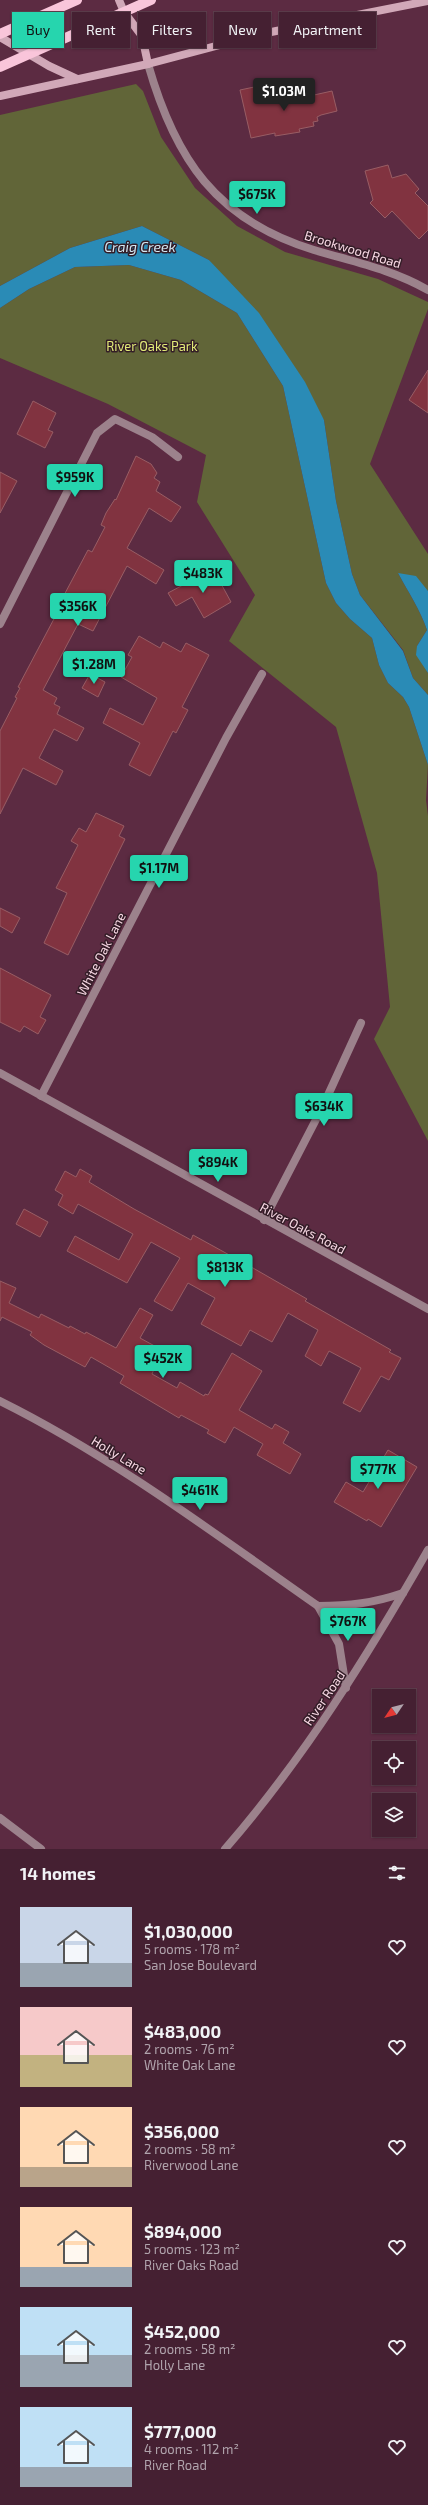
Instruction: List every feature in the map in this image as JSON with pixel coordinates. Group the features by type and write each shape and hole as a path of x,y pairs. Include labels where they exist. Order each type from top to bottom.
{"main road":[{"path":"0,36 77,0"},
{"path":"124,12 151,0"},
{"path":"0,67 72,34"}],"street":[{"path":"119,0 124,12"},
{"path":"0,96 148,64 261,34 428,1"},
{"path":"130,20 142,36 148,64"},
{"path":"0,36 49,66 77,79"},
{"name":"Brookwood Road","path":"148,64 159,100 179,146 206,186 237,213 256,227 290,242 395,273 428,290"},
{"path":"0,624 97,433 115,418 152,437 178,458"},
{"name":"White Oak Lane","path":"41,1096 226,738 262,674"},
{"path":"264,1220 323,1106 361,1023"},
{"name":"River Oaks Road","path":"0,1074 428,1309"},
{"name":"Holly Lane","path":"0,1401 28,1415 142,1482 318,1606 339,1644 346,1688"},
{"name":"River Road","path":"225,1849 289,1769 346,1688 428,1550"},
{"path":"318,1606 352,1606 381,1601 403,1593"},
{"path":"0,1818 41,1849"}],"green space":[{"path":"136,84 143,91 161,137 195,188 237,226 285,252 378,279 428,302 428,309 370,464 428,554 428,591 398,573 427,630 417,646 428,673 428,695 413,678 403,650 360,595 352,574 336,501 324,420 209,260 142,226 70,248 0,286 0,115"},
{"name":"River Oaks Park","path":"129,265 181,280 237,313 283,386 326,583 336,603 350,619 372,638 379,665 388,683 403,697 409,707 428,765 426,800 428,816 428,1141 374,1039 390,1007 377,873 336,727 229,641 255,595 197,502 206,455 108,404 0,358 0,308 29,289 75,267"}],"water":[{"name":"Craig Creek","path":"142,226 209,260 259,313 305,382 324,420 336,501 352,574 360,595 403,651 413,678 428,695 428,765 409,707 403,697 388,683 379,665 372,638 350,619 336,603 326,583 283,386 237,313 181,280 129,265 75,267 29,289 0,308 0,286 70,248"},
{"path":"398,573 416,576 428,591 428,673 416,655 417,646 427,630"}],"building":[{"path":"259,86 262,101 313,90 314,95 332,91 337,111 317,117 318,121 313,122 314,126 299,129 300,132 275,136 275,133 251,138 240,90"},
{"path":"388,165 392,178 406,174 419,189 415,193 428,206 428,230 419,239 392,211 385,218 370,203 373,200 365,171"},
{"path":"428,370 428,413 409,400"},
{"path":"33,401 56,413 48,430 53,432 45,448 17,434"},
{"path":"136,456 151,464 157,473 154,478 160,482 156,491 181,507 171,522 149,508 127,548 164,570 156,584 127,566 93,631 78,624 43,690 57,698 54,704 60,707 57,714 84,728 77,741 54,729 39,758 63,771 56,785 23,768 0,814 0,731 17,698 15,697 20,688 18,687 56,615 54,614 88,550 92,552 105,527 101,525 106,513 115,499 116,500"},
{"path":"0,472 17,481 0,513"},
{"path":"213,569 231,602 204,618 192,597 176,606 168,593"},
{"path":"139,636 160,648 163,642 181,652 186,643 209,655 182,707 188,710 176,733 173,731 150,776 129,765 140,743 103,723 110,708 143,725 157,698 121,677 132,657 128,655"},
{"path":"90,674 105,682 98,697 82,688"},
{"path":"96,813 124,826 119,836 125,839 68,955 44,943 67,893 56,888 78,845 71,841 79,828 86,832"},
{"path":"0,908 20,918 12,933 0,926"},
{"path":"0,968 51,995 40,1017 46,1020 38,1034 24,1026 20,1032 0,1022"},
{"path":"80,1169 92,1176 89,1182 134,1209 191,1240 193,1235 307,1299 305,1301 391,1350 389,1352 401,1358 389,1380 381,1376 360,1412 343,1403 361,1368 329,1351 321,1366 305,1356 318,1330 288,1313 272,1342 250,1330 241,1346 201,1324 215,1298 188,1283 172,1311 154,1301 180,1258 151,1242 127,1283 67,1251 75,1236 119,1260 133,1234 78,1204 73,1214 58,1205 63,1195 55,1190 65,1171 76,1177"},
{"path":"24,1209 48,1222 40,1237 16,1224"},
{"path":"0,1281 16,1288 9,1303 39,1318 41,1314 69,1328 70,1326 85,1334 86,1332 116,1348 140,1308 153,1315 140,1338 162,1350 152,1374 177,1388 180,1382 204,1396 205,1394 208,1395 232,1353 262,1371 239,1410 272,1429 275,1424 289,1432 283,1443 301,1454 290,1474 257,1455 263,1444 234,1427 225,1443 207,1433 209,1430 181,1415 179,1418 120,1383 124,1376 91,1357 85,1367 44,1345 30,1335 32,1332 2,1317 0,1321"},
{"path":"388,1450 417,1467 381,1527 368,1519 367,1521 334,1502 346,1482 363,1492"}]}
